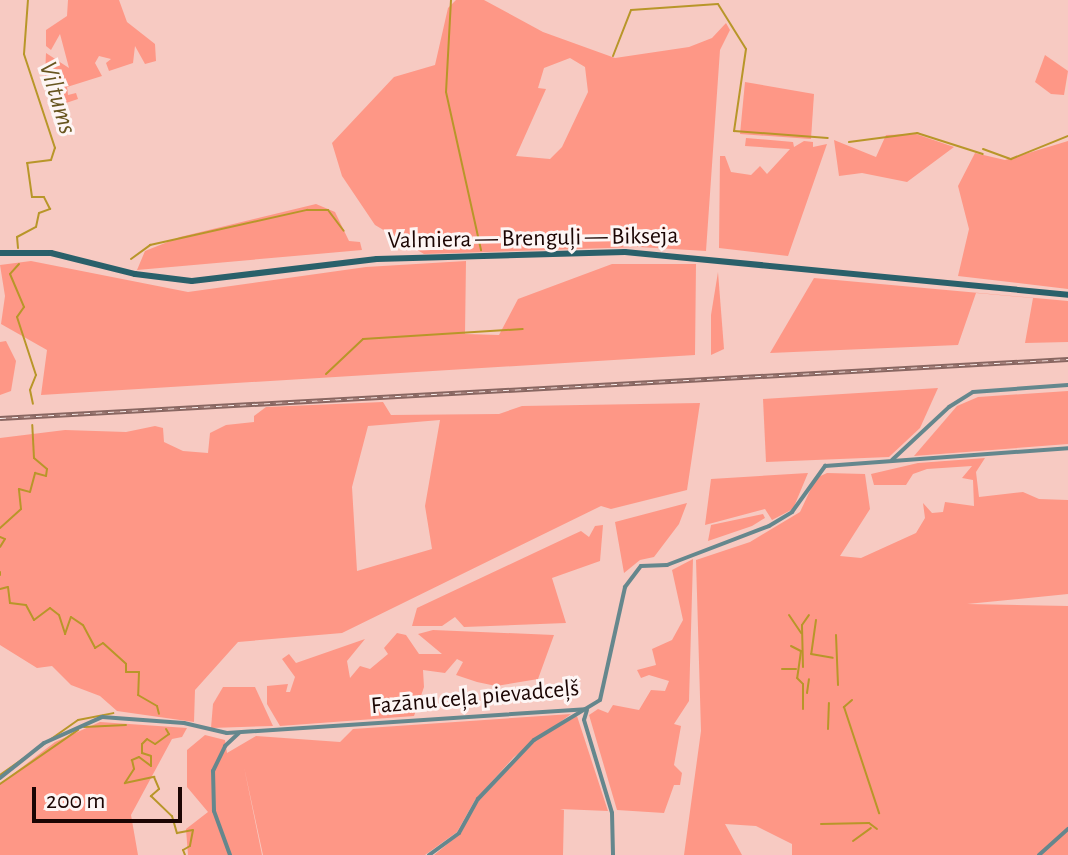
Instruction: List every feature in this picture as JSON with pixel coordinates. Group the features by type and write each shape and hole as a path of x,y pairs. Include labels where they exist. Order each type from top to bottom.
{"main road":[{"name":"Valmiera — Brenguļi — Bikseja","path":"0,253 51,253 135,274 192,281 377,259 625,252 1068,295"}],"street":[{"path":"891,460 949,407 973,392 1068,385"},
{"path":"891,460 1068,448"},
{"name":"Fazānu ceļa pievadceļš","path":"0,778 44,743 90,720 141,718 199,728 215,734 587,709 607,687 622,598 641,566 667,565 739,542 769,526 792,512 825,466 891,460"},
{"path":"429,855 459,833 478,799 534,740 587,709"},
{"path":"587,709 584,720 612,813 613,855"},
{"path":"230,855 214,811 213,771 225,746 241,732"},
{"path":"1039,855 1068,829"}],"shaded area":[{"path":"68,0 119,0 127,22 155,44 156,61 145,64 135,46 133,63 109,71 106,63 111,59 99,56 95,63 102,76 67,87 68,95 76,93 78,99 66,103 56,92 57,81 50,77 49,85 45,76 46,53 69,68 60,34 51,50 46,46 46,30 67,16"},
{"path":"456,0 484,0 543,32 615,58 689,47 712,38 726,23 730,30 720,50 706,251 639,247 424,254 375,225 342,176 332,143 394,77 435,65 448,8","holes":["570,58 585,67 588,92 562,147 550,159 516,156 546,89 538,88 544,68"]},
{"path":"1045,55 1068,71 1064,95 1051,94 1035,82"},
{"path":"745,82 814,94 811,139 740,134"},
{"path":"916,134 954,147 907,182 862,173 839,176 834,140 876,157 886,135"},
{"path":"746,138 793,142 794,147 804,141 813,142 813,147 827,144 788,256 719,248 720,156 725,156 731,172 751,175 760,166 767,174 790,149 745,146"},
{"path":"1068,141 1068,289 958,276 969,229 958,186 975,153 1005,160"},
{"path":"316,204 335,212 349,241 360,242 362,250 137,270 145,251 180,237"},
{"path":"31,261 188,292 366,267 466,261 465,334 499,335 518,299 612,264 696,264 695,355 41,395 47,350 1,324 5,296 0,265"},
{"path":"718,272 724,349 711,355 711,315"},
{"path":"814,278 1068,301 1068,342 1025,343 1033,298 976,293 958,345 770,353"},
{"path":"6,341 16,361 11,391 0,395 0,342"},
{"path":"938,388 920,428 889,457 766,462 763,399"},
{"path":"1068,391 1068,444 914,456 957,406 978,397"},
{"path":"383,402 391,415 499,414 522,406 700,403 687,490 611,509 601,506 342,633 238,642 195,690 194,722 117,711 100,696 71,685 52,666 37,668 0,645 0,438 65,430 126,432 155,426 163,428 164,442 183,451 208,453 210,433 226,425 254,422 254,416 266,407","holes":["440,420 425,506 432,549 357,571 352,487 368,426"]},
{"path":"985,458 976,472 979,497 1023,492 1039,499 1068,500 1068,594 967,604 1068,606 1068,855 792,855 792,844 756,826 725,824 742,855 684,855 701,731 696,560 750,542 800,512 816,478 827,473 865,474 870,509 840,556 861,558 916,533 925,518 923,503 932,513 943,512 945,502 974,506 973,480 962,478 972,466 927,469 913,474 906,485 874,485 871,474 918,463"},
{"path":"808,473 793,509 772,520 765,509 705,525 711,479"},
{"path":"687,503 679,524 654,557 640,560 624,573 615,522"},
{"path":"763,514 765,518 752,526 708,541 711,525"},
{"path":"603,525 600,561 552,578 566,623 464,627 455,617 442,626 412,626 417,608 581,531 589,537 595,526"},
{"path":"693,559 689,701 674,724 681,726 674,765 682,773 680,785 674,785 664,813 617,810 589,715 598,709 608,713 613,705 639,710 651,690 665,691 669,681 649,675 641,678 637,670 656,665 652,649 672,640 683,620 672,570"},
{"path":"433,630 554,635 538,679 496,686 477,682 456,675 463,662 457,659 445,673 423,670 424,687 414,716 280,726 267,704 267,686 288,684 286,692 290,692 295,677 282,659 289,654 296,663 365,639 347,661 350,678 360,666 370,669 388,654 384,648 397,633 406,635 419,654 442,654 418,634"},
{"path":"223,687 255,687 273,726 211,728 213,704"},
{"path":"571,714 514,757 475,800 457,832 425,855 263,855 244,767 262,855 188,855 186,829 208,812 187,787 187,750 205,735 225,740 227,753 256,736 340,742 353,729"},
{"path":"577,716 608,811 560,809 564,810 563,855 434,855 461,833 475,805 536,740"},
{"path":"100,722 187,728 182,737 172,739 131,815 138,855 0,855 0,784 55,742"}],"waterway":[{"name":"Viltums","path":"18,248 17,237 36,227 39,213 50,209 44,197 32,197 27,163 51,160 55,148 24,54 28,0"},
{"path":"451,0 446,92 481,250"},
{"path":"613,56 631,10 718,4 746,49 734,131 828,138"},
{"path":"849,142 917,133 983,154"},
{"path":"983,149 1011,159 1068,136"},
{"path":"131,259 150,245 307,210 328,210 344,231"},
{"name":"Viltums","path":"19,264 10,274 24,307 17,317 36,375 30,390 33,404"},
{"path":"326,374 363,339 523,329"},
{"name":"Viltums","path":"0,528 21,509 19,489 30,492 35,473 46,476 47,469 34,458 32,425"},
{"name":"Viltums","path":"0,537 5,539 0,547"},
{"name":"Viltums","path":"0,589 8,587 10,603 26,605 34,620 50,608 59,615 65,634 71,617 83,625 95,648 103,643 126,664 126,672 139,672 138,695 157,706 159,714"},
{"path":"789,615 801,633"},
{"path":"803,667 802,625 809,615"},
{"path":"816,620 811,654 833,658"},
{"path":"836,635 838,685"},
{"path":"791,646 801,651"},
{"path":"801,651 797,678 803,684 803,709"},
{"path":"782,669 796,669"},
{"path":"807,693 809,679"},
{"path":"852,700 844,707 879,813"},
{"path":"828,729 829,703"},
{"path":"0,775 78,720 113,713"},
{"path":"84,727 126,725"},
{"name":"Viltums","path":"166,729 169,734 155,744 147,739 142,744 142,753 151,756 151,766 139,757 132,760 134,769 125,783 154,777 159,789 151,796 172,816 177,833 193,830 190,846 183,850 185,855"},
{"path":"0,784 78,730"},
{"path":"821,824 869,823 877,829"},
{"path":"853,841 871,828"}],"railway":[{"path":"0,418 1068,359"}]}
